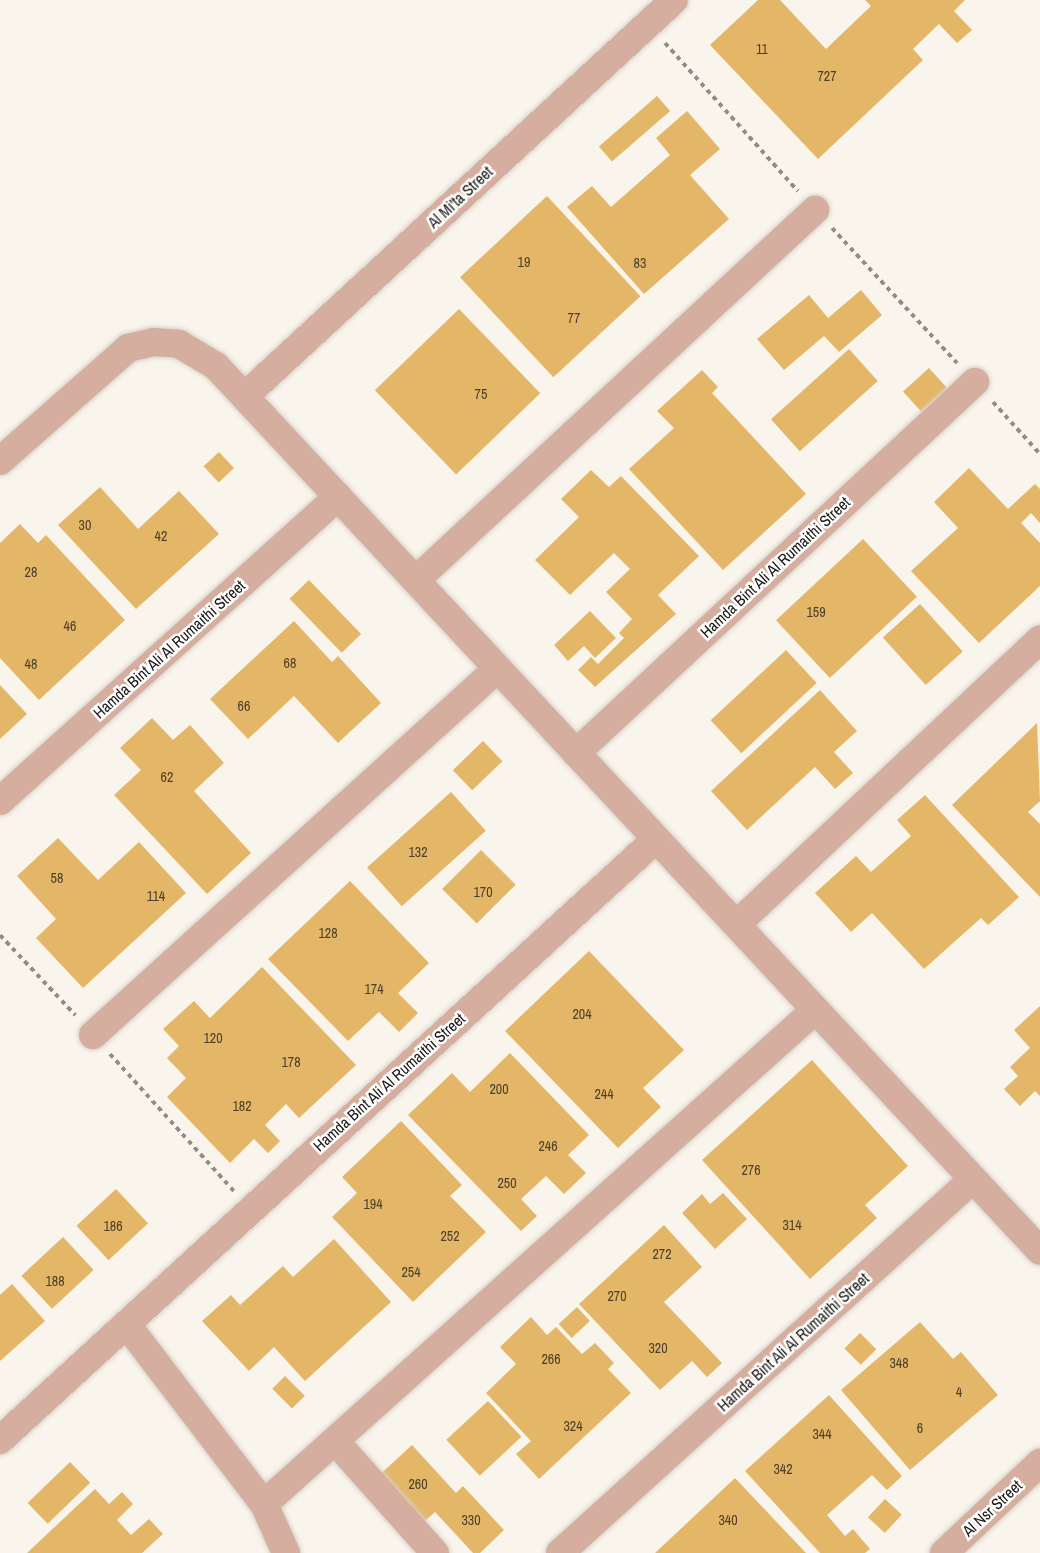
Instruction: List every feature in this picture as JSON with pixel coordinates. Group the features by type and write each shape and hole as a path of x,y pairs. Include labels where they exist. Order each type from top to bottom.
{"street":[{"name":"Al Mi'ta Street","path":"246,394 674,0"},
{"path":"417,579 815,210"},
{"path":"0,461 107,363 128,348 153,342 179,344 202,355 246,394 654,840 737,924 813,1011 1040,1251"},
{"name":"Hamda Bint Ali Al Rumaithi Street","path":"576,753 975,382"},
{"name":"Hamda Bint Ali Al Rumaithi Street","path":"0,801 338,496"},
{"path":"737,924 1040,639"},
{"path":"93,1035 496,669"},
{"name":"Hamda Bint Ali Al Rumaithi Street","path":"0,1440 654,840"},
{"path":"264,1504 336,1442 813,1011"},
{"name":"Hamda Bint Ali Al Rumaithi Street","path":"561,1553 973,1179"},
{"path":"127,1325 264,1504 286,1553"},
{"path":"336,1442 435,1553"},
{"name":"Al Nsr Street","path":"944,1553 1040,1463"}],"path":[{"path":"648,25 1040,453"},
{"path":"0,934 250,1209"}],"building":[{"path":"758,0 780,0 826,49 871,6 865,0 965,0 954,11 972,30 957,43 939,24 913,49 923,60 818,159 710,45"},
{"path":"657,96 670,111 612,162 599,147"},
{"path":"687,111 720,149 690,175 729,219 644,294 567,207 592,186 611,207 670,155 656,138"},
{"path":"547,196 640,296 553,377 460,277"},
{"path":"861,290 882,315 839,352 824,336 784,370 757,339 809,295 828,318"},
{"path":"459,309 540,393 456,474 375,390"},
{"path":"849,349 878,381 800,451 771,419"},
{"path":"929,368 947,388 921,411 903,391"},
{"path":"702,370 718,387 712,393 806,494 723,570 629,469 674,428 657,411"},
{"path":"219,452 234,468 219,482 204,466"},
{"path":"969,468 1008,509 1035,484 1040,489 1040,523 1031,513 1021,523 1040,543 1040,586 979,643 911,571 958,528 934,502"},
{"path":"591,470 609,487 621,476 699,556 658,595 676,614 595,687 578,670 591,657 598,664 624,638 619,633 632,619 606,592 630,569 614,553 570,595 535,560 579,517 561,499"},
{"path":"100,487 138,529 179,491 219,534 136,609 58,525"},
{"path":"20,524 38,543 46,535 125,620 39,700 0,658 0,543"},
{"path":"863,539 917,597 830,678 776,620"},
{"path":"309,580 361,634 342,653 290,599"},
{"path":"920,604 963,652 926,685 883,637"},
{"path":"590,611 616,638 595,658 584,646 568,661 554,645"},
{"path":"294,621 332,662 338,656 381,703 338,743 294,696 248,739 210,699"},
{"path":"786,650 817,683 741,753 711,720"},
{"path":"0,685 27,714 0,739"},
{"path":"820,690 857,731 834,752 853,773 835,789 815,767 747,830 711,791"},
{"path":"152,718 173,740 190,725 224,763 194,791 251,853 207,894 114,795 141,770 120,748"},
{"path":"1037,723 1040,801 1028,812 1040,824 1040,897 952,805"},
{"path":"483,741 502,761 472,790 453,770"},
{"path":"451,792 486,831 402,906 367,868"},
{"path":"925,795 1019,897 988,925 981,918 924,969 872,913 851,932 815,893 856,856 871,872 911,836 897,820"},
{"path":"58,838 98,880 139,842 186,893 83,988 36,938 56,919 17,876"},
{"path":"481,850 516,885 477,924 442,889"},
{"path":"350,881 429,963 398,993 418,1013 399,1032 379,1012 348,1041 268,959"},
{"path":"589,951 684,1050 643,1088 661,1107 618,1148 505,1031"},
{"path":"262,967 356,1065 299,1118 286,1104 265,1125 280,1141 268,1153 254,1139 230,1163 167,1097 186,1078 167,1058 179,1046 163,1029 194,1001 210,1018"},
{"path":"1040,1006 1040,1096 1035,1091 1020,1106 1004,1089 1018,1076 1010,1067 1030,1048 1014,1030"},
{"path":"510,1053 589,1135 568,1155 586,1173 564,1194 546,1176 521,1199 537,1216 521,1231 408,1115 452,1073 470,1092"},
{"path":"812,1060 908,1166 865,1205 877,1218 810,1279 702,1160"},
{"path":"401,1121 462,1185 450,1196 486,1232 413,1302 332,1217 357,1193 342,1177"},
{"path":"116,1189 148,1223 109,1260 77,1226"},
{"path":"723,1193 747,1219 715,1249 682,1213 702,1194 710,1204"},
{"path":"664,1225 702,1267 664,1302 722,1363 707,1377 692,1361 660,1390 579,1304"},
{"path":"63,1237 94,1270 52,1309 21,1276"},
{"path":"334,1239 391,1302 305,1381 274,1347 249,1371 202,1321 231,1295 240,1305 283,1266 293,1277"},
{"path":"12,1284 45,1321 0,1361 0,1295"},
{"path":"577,1307 590,1321 572,1338 559,1324"},
{"path":"531,1317 547,1335 556,1327 582,1354 595,1343 614,1363 608,1369 631,1393 539,1479 516,1454 531,1441 486,1393 516,1364 500,1347"},
{"path":"920,1322 953,1359 961,1352 998,1395 910,1470 841,1390"},
{"path":"860,1333 876,1349 861,1365 844,1349"},
{"path":"285,1376 305,1396 292,1409 272,1389"},
{"path":"829,1395 902,1476 887,1490 872,1475 827,1515 845,1536 853,1529 870,1549 865,1553 820,1553 745,1471"},
{"path":"488,1401 521,1437 480,1476 446,1440"},
{"path":"412,1445 456,1493 463,1486 504,1530 480,1553 473,1553 435,1512 418,1527 374,1480"},
{"path":"70,1462 90,1483 48,1524 28,1503"},
{"path":"735,1478 806,1553 655,1553"},
{"path":"95,1489 109,1504 122,1492 133,1504 117,1520 131,1535 149,1519 163,1534 142,1553 27,1553"},
{"path":"885,1499 902,1515 885,1533 868,1517"}]}
